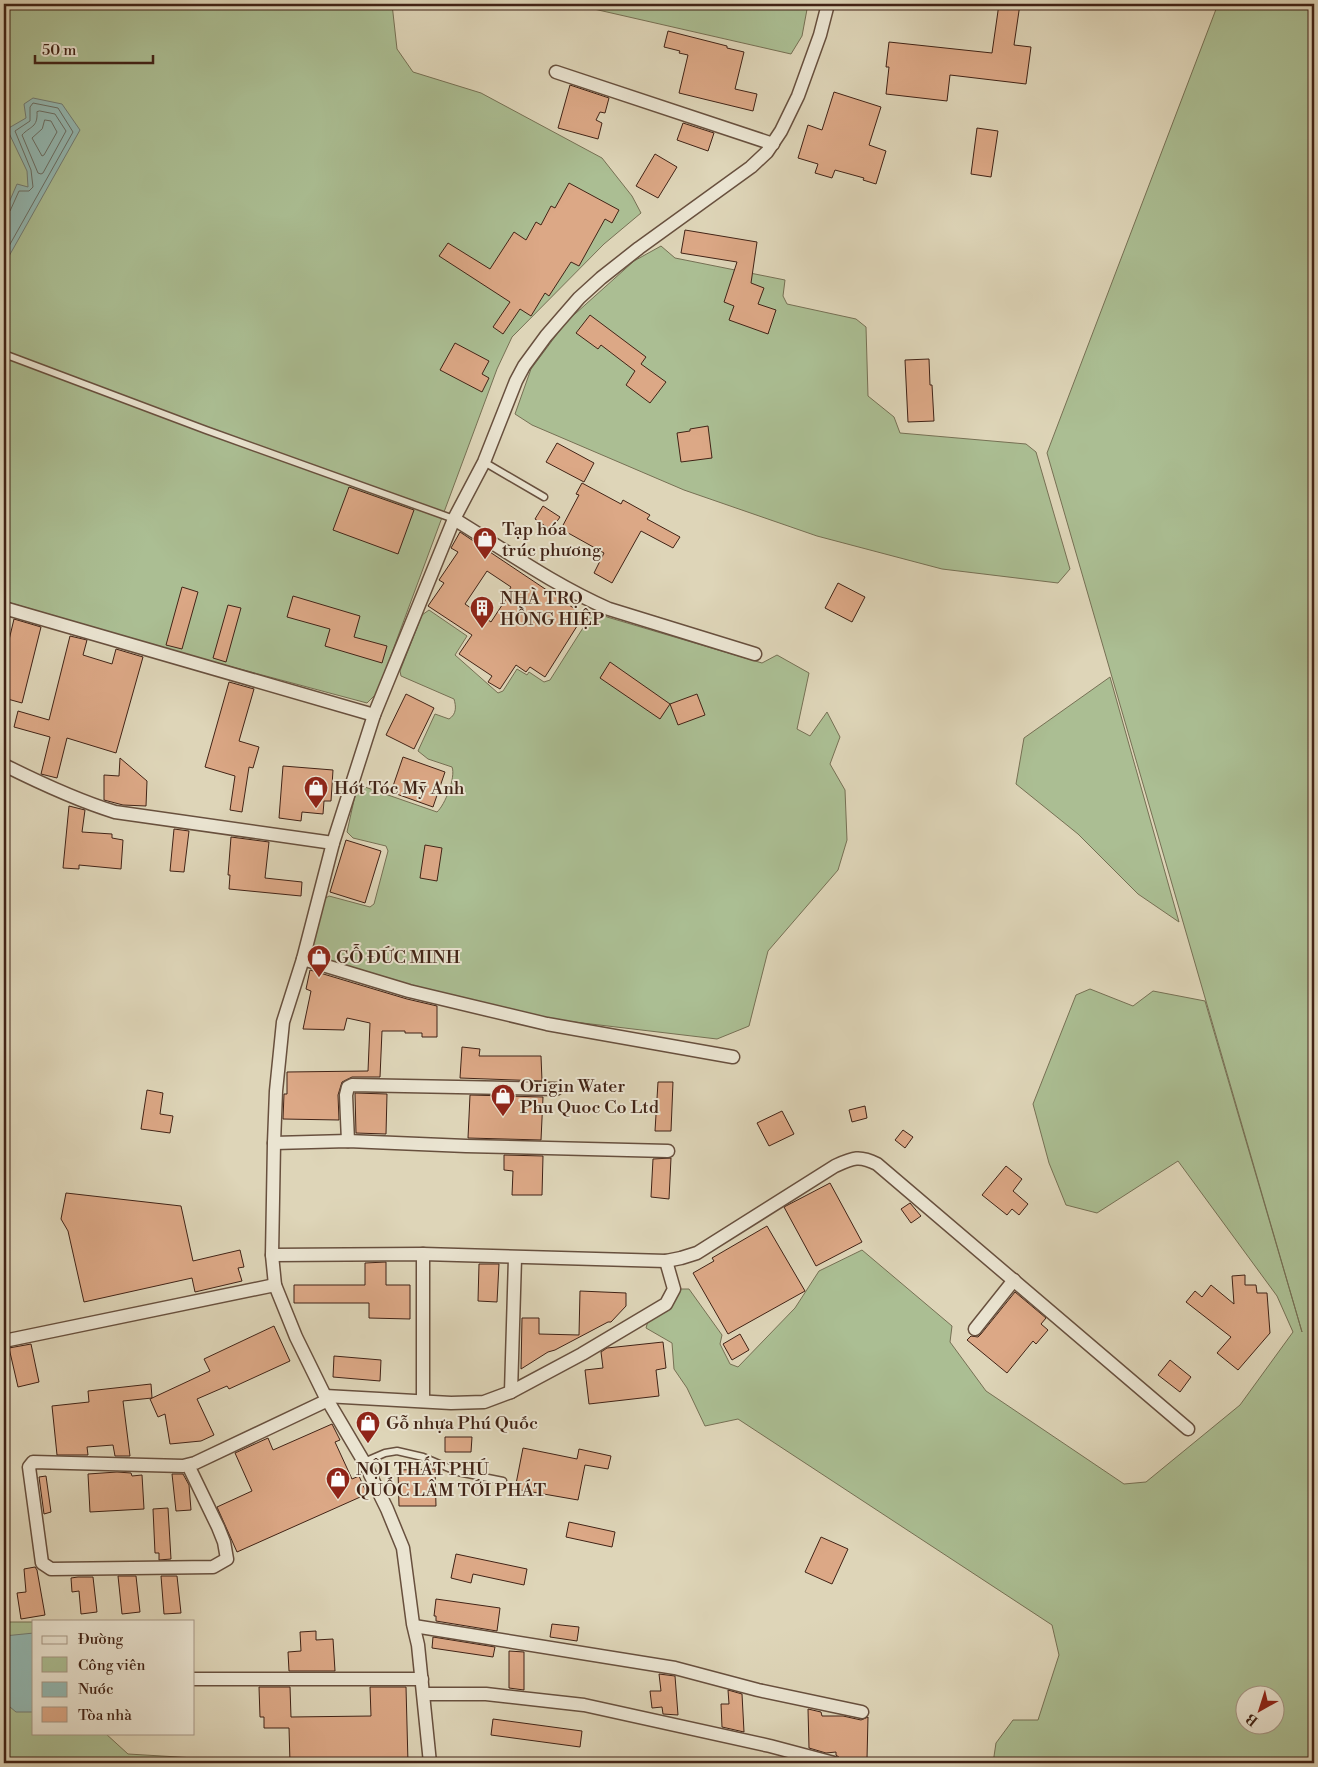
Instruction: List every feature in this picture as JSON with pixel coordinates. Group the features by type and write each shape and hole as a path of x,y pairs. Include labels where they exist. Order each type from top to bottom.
{"street":[{"path":"430,1763 424,1694 403,1548 387,1509 364,1462 327,1398 296,1337 274,1285 272,1255 274,1143 276,1091 283,1022 333,843 374,715 454,519 484,462 516,381 524,366 566,312 601,278 670,225 751,167 767,152 781,131 798,96 820,35 828,4"},
{"path":"556,72 773,144"},
{"path":"454,519 593,602 609,609 755,654"},
{"path":"4,608 374,715"},
{"path":"4,765 60,792 115,812 333,843"},
{"path":"302,959 409,990 547,1024 733,1057"},
{"path":"348,1140 346,1095 348,1087 352,1085 556,1089"},
{"path":"274,1143 348,1140 466,1146 668,1151"},
{"path":"272,1255 423,1254 666,1261 697,1252 834,1166 850,1159 865,1158 877,1164 1188,1429"},
{"path":"423,1254 423,1402"},
{"path":"511,1392 515,1258"},
{"path":"188,1464 224,1542 227,1559 221,1564 213,1567 51,1570 42,1564 29,1467 33,1462 174,1466 188,1464 196,1463 327,1398 423,1402 484,1402 511,1392 582,1354 666,1304 674,1289 666,1261"},
{"path":"975,1329 1014,1280"},
{"path":"4,1342 274,1285"},
{"path":"414,1626 675,1668 758,1690 862,1712"},
{"path":"195,1680 422,1679"},
{"path":"424,1694 486,1694 584,1705 770,1746 834,1763"}],"lane":[{"path":"4,354 206,430 454,519"},
{"path":"484,462 544,497"},
{"path":"364,1462 385,1453 397,1451 423,1457 458,1472 503,1481"}],"green space":[{"path":"4,4 392,4 397,49 413,72 481,93 602,158 632,196 641,213 604,244 512,337 497,369 377,693 367,703 176,652 4,601"},
{"path":"572,4 808,4 802,36 791,54"},
{"path":"1218,4 1314,4 1314,1763 993,1763 996,1743 1013,1720 1038,1720 1059,1655 1052,1625 738,1419 705,1426 687,1388 674,1369 672,1343 646,1328 648,1321 679,1289 689,1289 722,1335 720,1344 730,1364 738,1367 795,1308 819,1271 862,1250 952,1326 950,1342 986,1391 1124,1484 1146,1482 1240,1405 1293,1332 1277,1296 1178,1161 1097,1213 1066,1205 1049,1163 1033,1104 1076,995 1090,989 1133,1006 1153,991 1205,1001 1302,1332 1047,453"},
{"path":"661,246 675,258 785,280 783,296 787,304 856,319 866,327 868,396 894,417 900,433 1026,444 1036,452 1070,569 1058,583 942,569 817,536 684,490 532,425 515,414 531,369 566,322 634,261"},
{"path":"595,609 607,617 762,663 777,655 809,673 797,729 810,736 827,712 840,737 830,764 845,790 847,840 838,870 768,951 749,1026 717,1039 549,1019 410,987 310,958 308,952 324,899 329,896 370,907 374,904 388,851 386,846 353,838 347,832 356,791 362,786 437,812 449,791 453,772 452,767 428,759 418,751 435,714 449,719 453,715 455,712 454,699 401,676 400,671 422,615 429,610 467,636 455,655 498,693 503,691 517,669 527,675 529,672 544,682 550,680"},
{"path":"1110,677 1179,922 1138,894 1078,834 1016,784 1024,738"},
{"path":"4,1622 32,1622 32,1734 106,1734 128,1754 279,1763 4,1763"}],"water":[{"path":"33,98 62,104 80,130 4,265 4,214 17,184 28,187 27,171 7,129 26,118 24,104"},
{"path":"32,1633 32,1712 16,1712 4,1702 4,1636"}],"building":[{"path":"999,4 1020,4 1014,45 1031,47 1026,84 950,75 947,101 886,94 889,67 886,67 889,42 992,53"},
{"path":"668,31 744,52 735,89 757,94 753,111 679,93 688,55 664,47"},
{"path":"570,85 609,98 605,113 600,112 596,120 602,123 598,139 558,128"},
{"path":"834,92 881,107 869,145 886,151 876,184 863,180 864,178 835,170 832,178 815,173 818,164 798,158 808,125 822,130"},
{"path":"683,123 714,133 708,151 677,140"},
{"path":"977,128 998,131 991,177 971,174"},
{"path":"655,154 677,167 658,198 636,186"},
{"path":"569,183 619,210 612,223 605,219 579,266 571,262 549,296 545,293 531,316 520,309 503,334 493,327 510,302 439,256 448,243 490,269 514,232 526,240 536,222 541,225 551,206 555,208"},
{"path":"685,230 757,242 751,283 764,288 758,304 776,310 768,334 729,320 734,306 724,302 737,262 681,253"},
{"path":"590,315 646,357 641,364 666,382 650,403 626,385 635,371 601,345 598,349 576,333"},
{"path":"455,343 489,361 482,374 489,378 482,392 440,370"},
{"path":"929,359 934,421 908,422 905,360"},
{"path":"708,426 712,458 681,462 677,433"},
{"path":"557,443 594,463 584,482 546,462"},
{"path":"582,483 621,504 623,500 650,515 647,519 680,537 673,548 641,531 612,583 594,573 604,553 561,529 579,495 576,494"},
{"path":"349,487 414,510 398,554 333,530"},
{"path":"543,506 560,517 551,530 535,519"},
{"path":"460,532 584,615 545,677 530,667 526,672 516,665 500,689 488,682 492,676 459,654 472,635 428,606 444,583 439,580 458,552 451,548","holes":["487,571 511,587 506,595 508,596 491,622 465,604"]},
{"path":"838,583 865,597 852,622 825,608"},
{"path":"182,587 198,592 182,649 166,645"},
{"path":"293,596 360,616 354,637 387,646 382,663 325,646 330,629 287,617"},
{"path":"228,605 241,608 226,662 213,658"},
{"path":"14,619 41,627 22,703 4,698 4,661"},
{"path":"70,636 87,640 83,655 112,664 116,649 143,657 116,753 67,738 57,778 41,774 50,737 14,727 18,711 49,720"},
{"path":"610,662 670,704 660,719 600,678"},
{"path":"229,682 254,689 239,741 259,747 253,768 249,767 242,812 230,810 235,776 205,767"},
{"path":"406,694 434,708 414,749 386,735"},
{"path":"697,694 705,715 678,725 670,704"},
{"path":"403,757 445,772 433,807 391,792"},
{"path":"120,758 147,781 146,806 123,805 104,800 104,775 119,776"},
{"path":"283,766 333,770 331,801 324,801 323,814 302,812 301,821 279,818"},
{"path":"69,806 85,810 82,832 112,834 112,838 123,840 121,869 79,865 79,869 63,868"},
{"path":"174,829 189,831 184,872 170,871"},
{"path":"231,837 269,842 265,878 302,882 301,896 229,889 230,875 228,875"},
{"path":"346,840 381,851 365,903 330,892"},
{"path":"425,845 442,848 437,881 420,878"},
{"path":"310,970 437,1006 437,1037 422,1037 422,1033 405,1033 405,1031 382,1031 380,1077 352,1077 342,1082 338,1095 339,1120 283,1119 284,1094 287,1094 287,1072 368,1071 370,1023 347,1018 344,1030 303,1029 311,991 306,989"},
{"path":"462,1047 480,1049 479,1056 541,1056 542,1081 460,1078"},
{"path":"658,1082 673,1082 671,1131 655,1131"},
{"path":"147,1090 163,1093 160,1114 173,1116 170,1133 141,1129"},
{"path":"355,1093 387,1094 386,1134 356,1133"},
{"path":"470,1095 543,1097 541,1140 468,1138"},
{"path":"865,1106 867,1118 852,1122 849,1110"},
{"path":"782,1111 794,1134 769,1146 757,1123"},
{"path":"903,1130 913,1137 905,1148 895,1140"},
{"path":"504,1155 543,1156 542,1195 512,1195 513,1171 504,1170"},
{"path":"671,1158 669,1199 651,1197 653,1159"},
{"path":"1006,1166 1022,1179 1013,1191 1028,1204 1019,1215 1012,1209 1007,1215 982,1195"},
{"path":"830,1183 862,1242 816,1266 784,1207"},
{"path":"66,1193 181,1206 193,1261 240,1250 244,1267 238,1268 242,1281 195,1292 192,1278 84,1302 68,1231 61,1219"},
{"path":"910,1203 921,1216 911,1223 901,1209"},
{"path":"767,1226 805,1291 728,1334 693,1273 714,1261 712,1258"},
{"path":"386,1262 386,1285 410,1285 410,1319 369,1318 369,1303 294,1303 294,1285 365,1285 365,1263"},
{"path":"479,1264 499,1264 497,1302 478,1301"},
{"path":"1245,1275 1245,1285 1256,1285 1257,1293 1267,1293 1270,1333 1238,1370 1217,1353 1231,1337 1186,1302 1195,1291 1202,1297 1211,1285 1234,1304 1232,1276"},
{"path":"580,1291 626,1293 626,1306 611,1322 548,1352 521,1369 522,1318 539,1318 539,1334 579,1335"},
{"path":"1015,1292 1046,1318 1041,1324 1048,1330 1036,1344 1033,1341 1007,1373 967,1340 971,1336 978,1337 981,1334"},
{"path":"274,1326 290,1361 229,1389 227,1386 197,1399 214,1435 201,1441 170,1444 165,1414 158,1417 150,1399 210,1371 204,1359"},
{"path":"740,1334 749,1350 732,1360 723,1344"},
{"path":"663,1342 666,1368 656,1370 659,1396 589,1404 585,1370 603,1368 601,1352 607,1348"},
{"path":"31,1344 39,1382 18,1387 9,1348"},
{"path":"334,1356 381,1360 380,1381 333,1377"},
{"path":"1170,1360 1191,1377 1180,1392 1158,1375"},
{"path":"151,1384 152,1398 123,1401 130,1456 115,1456 113,1445 87,1447 88,1455 57,1455 52,1406 89,1402 88,1391"},
{"path":"332,1424 340,1440 335,1442 352,1479 359,1476 367,1494 237,1552 217,1507 252,1491 235,1453 268,1438 273,1450"},
{"path":"445,1437 472,1437 471,1452 445,1452"},
{"path":"523,1448 577,1459 579,1449 611,1456 608,1469 585,1465 578,1500 515,1489"},
{"path":"435,1469 436,1506 399,1506 398,1470"},
{"path":"131,1473 132,1476 142,1475 144,1509 90,1512 88,1474"},
{"path":"172,1474 183,1474 189,1485 191,1510 176,1511"},
{"path":"46,1476 51,1512 44,1514 39,1477"},
{"path":"168,1508 171,1559 159,1560 159,1553 155,1553 153,1509"},
{"path":"569,1522 615,1532 612,1547 566,1537"},
{"path":"821,1537 848,1549 832,1584 805,1572"},
{"path":"456,1554 527,1569 524,1585 473,1574 471,1583 451,1578"},
{"path":"35,1567 45,1615 21,1619 17,1593 26,1592 24,1569"},
{"path":"118,1576 136,1576 140,1612 122,1614"},
{"path":"161,1576 177,1576 181,1613 164,1614"},
{"path":"93,1577 97,1612 81,1614 79,1591 72,1592 71,1578"},
{"path":"436,1599 500,1608 497,1631 436,1621 436,1616 434,1616"},
{"path":"552,1624 579,1627 577,1641 550,1637"},
{"path":"316,1631 316,1640 333,1639 335,1671 289,1671 288,1652 301,1651 300,1632"},
{"path":"433,1637 495,1647 493,1657 432,1648"},
{"path":"509,1651 524,1652 524,1690 509,1688"},
{"path":"659,1674 675,1676 678,1715 663,1714 662,1707 652,1708 650,1691 661,1691"},
{"path":"259,1687 290,1687 291,1717 371,1716 370,1687 406,1687 408,1763 290,1763 289,1728 264,1728 264,1717 260,1717"},
{"path":"728,1690 742,1694 744,1732 722,1727 721,1704 729,1704"},
{"path":"808,1709 821,1712 822,1716 843,1716 861,1720 868,1717 867,1759 840,1758 836,1755 836,1752 826,1753 809,1748"},
{"path":"493,1719 582,1731 580,1747 491,1735"}],"place":[{"name":"Tạp hóa trúc phương","path":"485,560"},
{"name":"NHÀ TRỌ HỒNG HIỆP","path":"482,629"},
{"name":"Hớt Tóc Mỹ Anh","path":"316,809"},
{"name":"GỖ ĐỨC MINH","path":"319,978"},
{"name":"Origin Water Phu Quoc Co Ltd","path":"503,1117"},
{"name":"Gỗ nhựa Phú Quốc","path":"368,1444"},
{"name":"NỘI THẤT PHÚ QUỐC LÂM TỚI PHÁT","path":"338,1500"}]}
